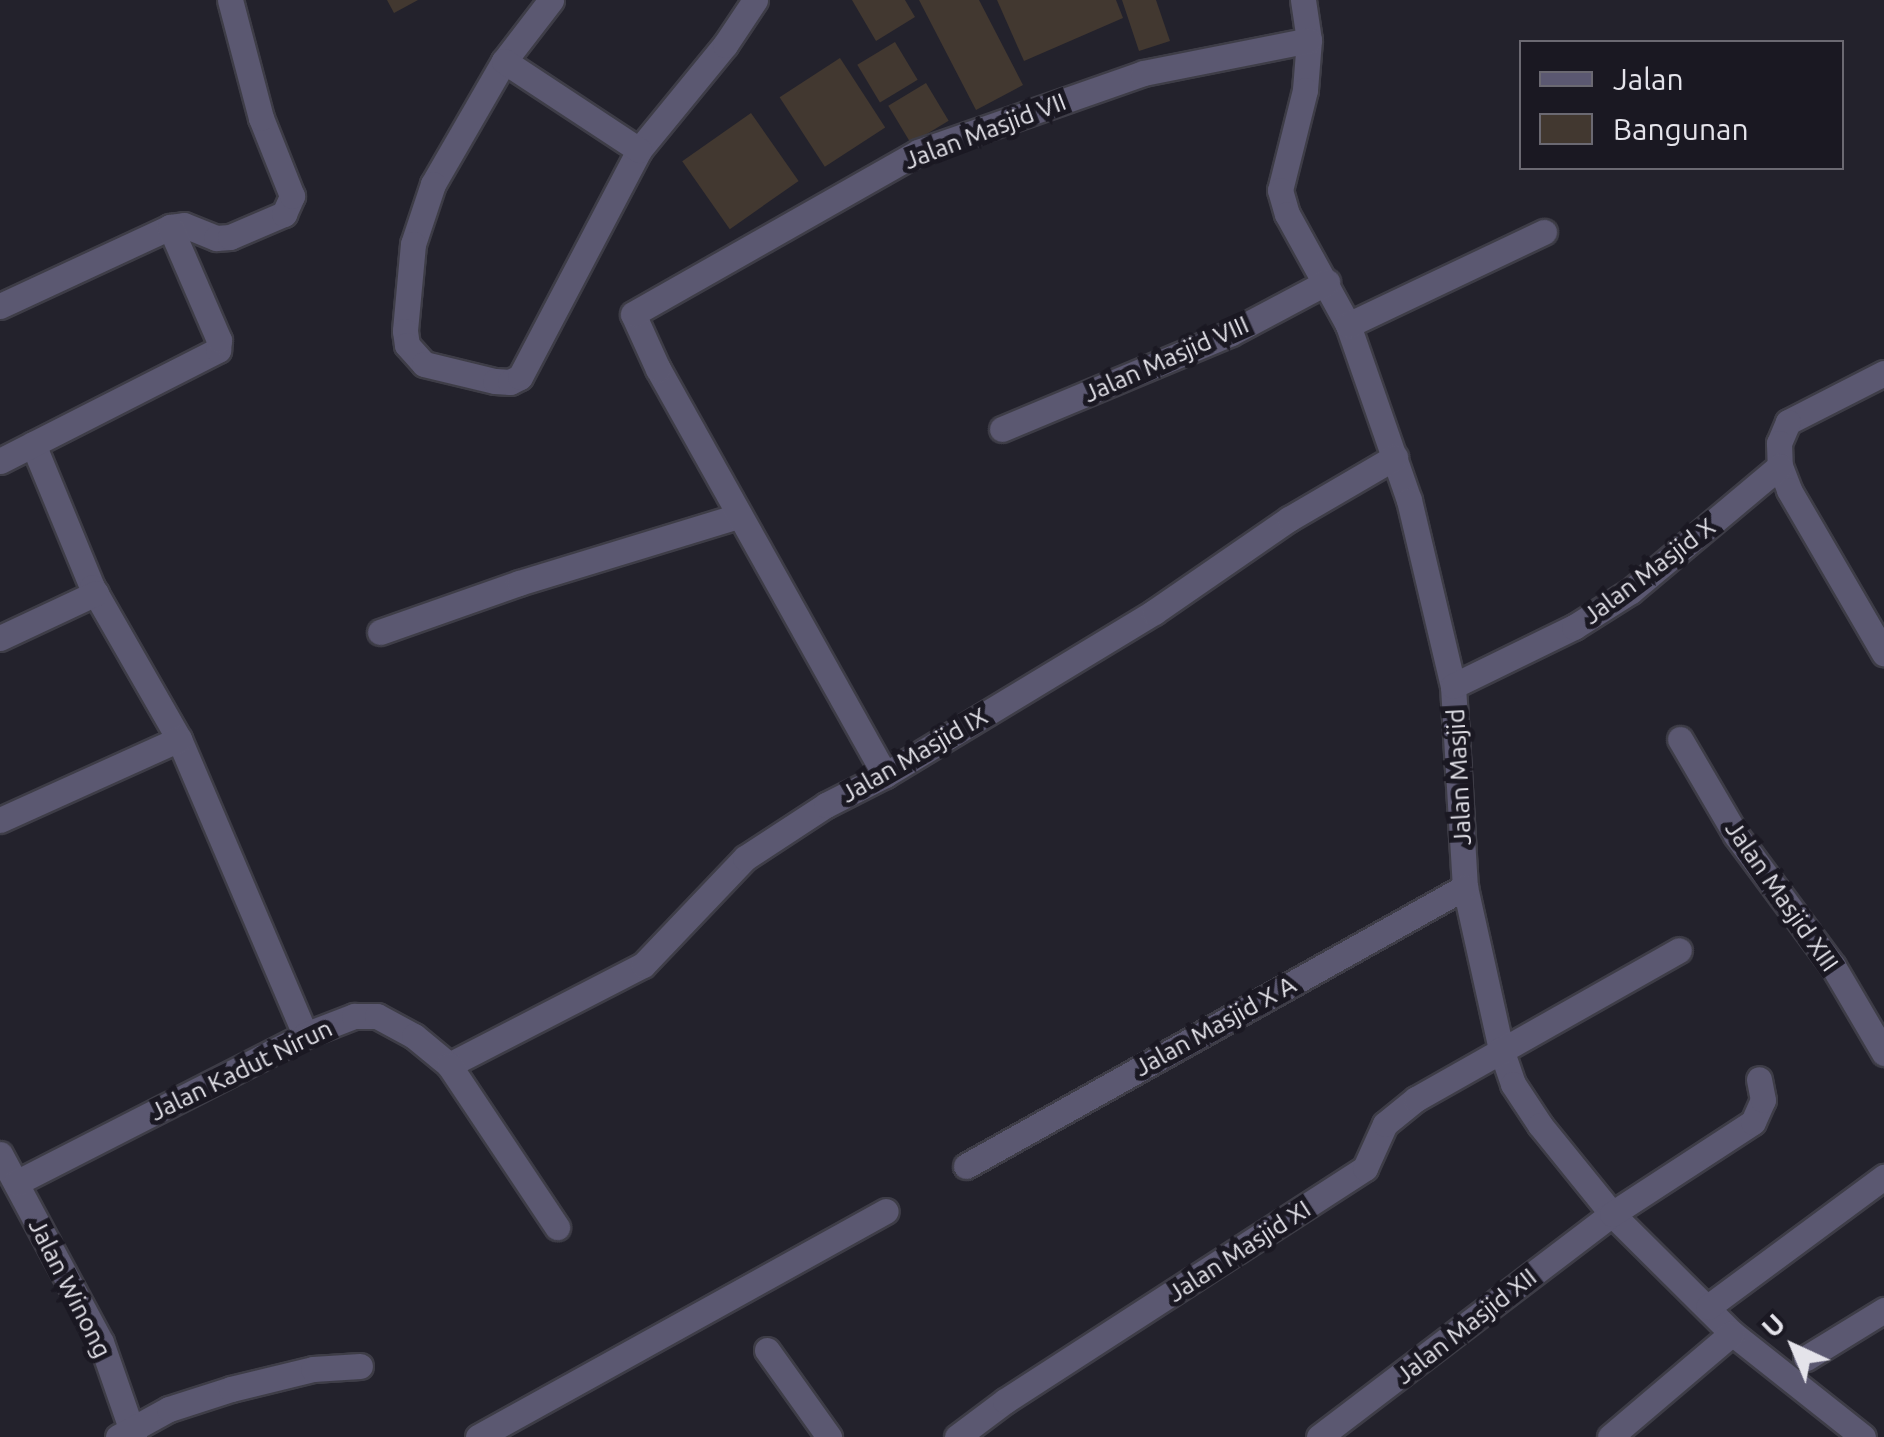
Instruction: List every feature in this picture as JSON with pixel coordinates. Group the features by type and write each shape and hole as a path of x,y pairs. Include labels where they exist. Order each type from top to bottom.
{"street":[{"path":"0,306 170,227 184,225 216,238 230,237 284,214 292,196 262,118 230,0"},
{"path":"550,0 504,61 433,184 413,244 405,331 407,344 424,364 495,381 510,382 520,377 639,150 724,45 754,0"},
{"name":"Jalan Masjid","path":"1303,0 1308,40 1305,90 1280,190 1287,214 1348,325 1395,457 1453,686 1465,886 1501,1049 1513,1084 1540,1125 1612,1214 1732,1333 1863,1437"},
{"name":"Jalan Masjid VII","path":"738,516 658,370 633,314 918,152 1143,73 1308,40"},
{"path":"504,61 639,150"},
{"path":"0,461 218,350 219,340 170,227"},
{"path":"1348,325 1544,232"},
{"name":"Jalan Masjid VIII","path":"1002,428 1231,333 1327,282"},
{"path":"1884,373 1788,422 1779,443 1780,466 1789,490 1884,653"},
{"path":"33,444 96,592 179,739 305,1035"},
{"name":"Jalan Masjid IX","path":"448,1066 644,965 745,858 826,804 885,776 1154,612 1289,519 1395,457"},
{"name":"Jalan Masjid X","path":"1453,686 1574,627 1631,590 1780,466"},
{"path":"380,632 519,583 738,516 885,776"},
{"path":"0,638 96,592"},
{"path":"0,820 179,739"},
{"name":"Jalan Masjid XIII","path":"1680,740 1736,835 1833,966 1884,1053"},
{"name":"Jalan Masjid X A","path":"966,1166 1465,886"},
{"name":"Jalan Masjid XI","path":"958,1437 1005,1401 1365,1168 1392,1117 1501,1049 1679,950"},
{"name":"Jalan Kadut Nirun","path":"16,1183 305,1035 354,1016 377,1016 414,1036 448,1066 557,1227"},
{"name":"Jalan Masjid XII","path":"1319,1437 1612,1214 1753,1122 1763,1100 1759,1079"},
{"name":"Jalan Winong","path":"0,1154 101,1342 127,1433 230,1389 313,1369 360,1366"},
{"path":"1708,1306 1884,1177"},
{"path":"478,1437 886,1211"},
{"path":"1806,1358 1884,1310"},
{"path":"1610,1437 1732,1333"},
{"path":"767,1350 829,1437"}],"building":[{"path":"387,0 418,0 394,13"},
{"path":"852,0 905,0 915,17 876,41"},
{"path":"919,0 979,0 1023,85 976,110"},
{"path":"997,0 1116,0 1123,18 1024,61"},
{"path":"1122,0 1156,0 1170,41 1139,51"},
{"path":"895,42 918,80 880,102 857,65"},
{"path":"840,58 885,128 825,167 780,97"},
{"path":"926,83 949,121 911,143 888,106"},
{"path":"751,113 799,181 730,229 682,161"}]}
